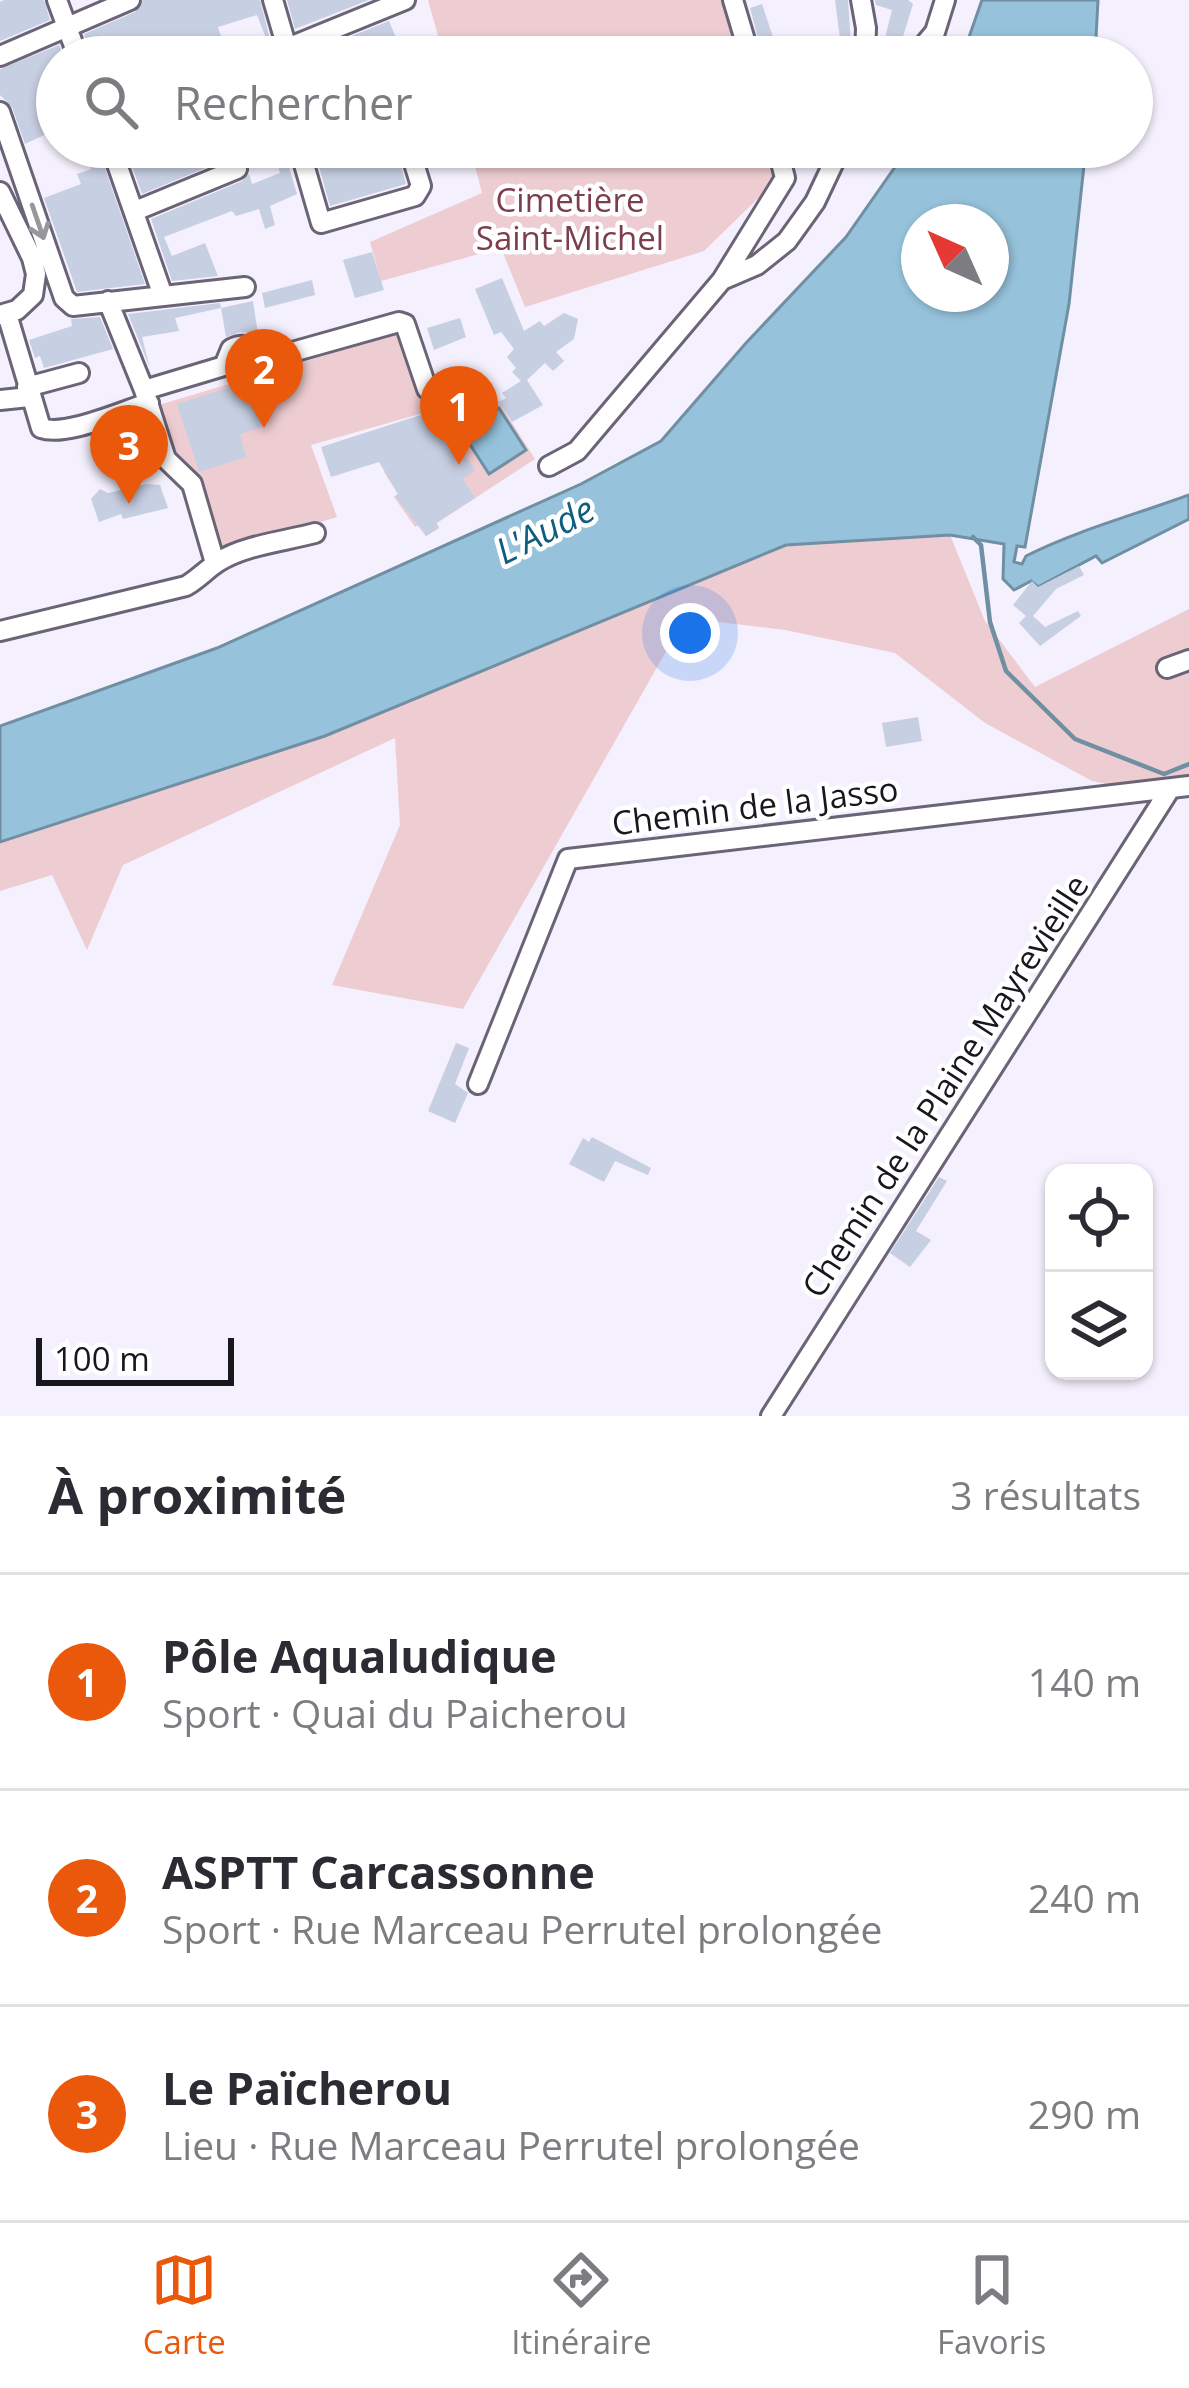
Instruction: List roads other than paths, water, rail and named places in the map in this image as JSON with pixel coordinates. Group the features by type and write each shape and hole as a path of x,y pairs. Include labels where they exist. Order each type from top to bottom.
{"street":[{"path":"57,0 70,36"},
{"path":"48,36 130,0"},
{"path":"273,0 284,36"},
{"path":"325,36 405,0"},
{"path":"733,0 744,36"},
{"path":"861,0 866,36"},
{"path":"932,36 945,0"},
{"path":"0,56 36,41"},
{"path":"0,112 64,298 73,306 245,287"},
{"path":"119,168 162,293"},
{"path":"309,168 321,223 416,196 421,186 415,168"},
{"path":"549,466 577,451 722,280 785,178 782,168"},
{"path":"722,280 757,265 787,242 831,168"},
{"path":"135,212 237,169"},
{"path":"0,192 36,274 33,295 3,315 40,428 48,432 224,366 226,355 241,344 264,360 399,322 412,339 427,389"},
{"path":"108,301 166,459 192,484 224,559"},
{"path":"0,400 79,373"},
{"path":"0,631 186,586 224,559 316,533"},
{"path":"1167,668 1189,660"},
{"name":"Chemin de la Jasso","path":"478,1084 568,860 1180,787"},
{"name":"Chemin de la Plaine Mayrevieille","path":"771,1416 1180,787"}],"water":[{"path":"982,0 1098,0 1096,36 969,36"},
{"name":"L'Aude","path":"894,168 1084,168 1069,304 1025,547 1017,546 1014,562 1022,564 1026,556 1066,538 1189,495 1189,519 1102,563 1096,556 1038,587 1031,581 1014,590 1003,579 1004,544 950,535 786,545 325,736 0,842 0,726 217,648 581,484 661,441 846,237"},
{"path":"499,408 526,450 489,474 462,432"}],"waterway":[{"path":"973,537 981,545 990,622 1006,671 1075,739 1164,774 1189,764"}],"place":[{"name":"ASPTT Carcassonne","path":"264,428"},
{"name":"Pôle Aqualudique","path":"459,465"},
{"name":"Le Païcherou","path":"129,504"}],"park label":[{"name":"Cimetière Saint-Michel","path":"570,219"}]}
